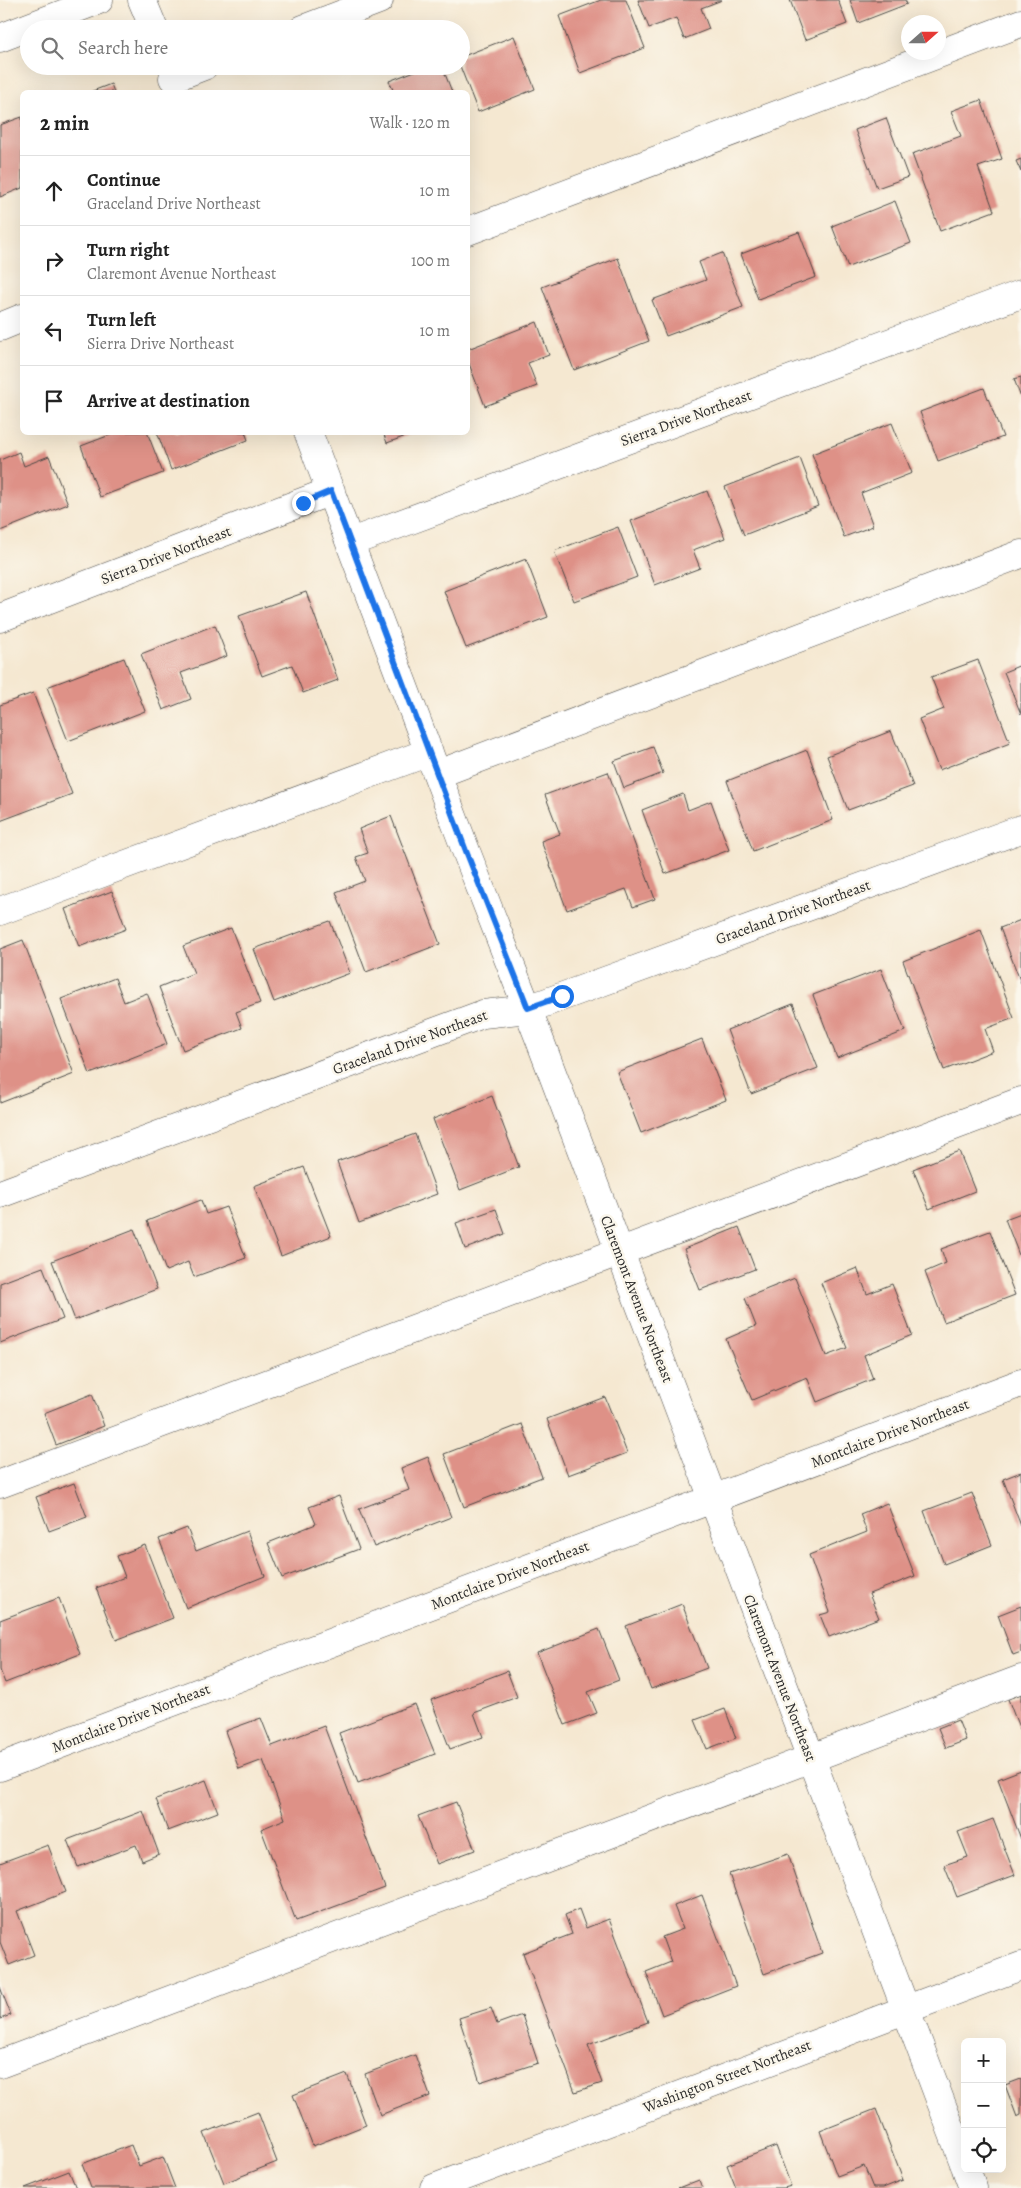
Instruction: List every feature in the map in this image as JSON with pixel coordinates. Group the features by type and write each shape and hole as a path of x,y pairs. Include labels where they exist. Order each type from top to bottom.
{"street":[{"path":"47,20 99,0"},
{"path":"142,0 150,20"},
{"path":"327,20 379,0"},
{"path":"470,230 1021,23"},
{"path":"0,38 20,30"},
{"name":"Sierra Drive Northeast","path":"351,542 1021,294"},
{"path":"0,327 20,319"},
{"name":"Claremont Avenue Northeast","path":"309,435 528,1008 961,2157"},
{"name":"Sierra Drive Northeast","path":"0,618 331,491"},
{"path":"0,911 433,763 1021,554"},
{"name":"Graceland Drive Northeast","path":"0,1194 483,1014 528,1008 1021,829"},
{"path":"0,1484 1021,1102"},
{"name":"Montclaire Drive Northeast","path":"0,1767 1021,1383"},
{"path":"0,2064 1021,1679"},
{"name":"Washington Street Northeast","path":"434,2188 1021,1966"},
{"name":"Claremont Avenue Northeast","path":"967,2173 973,2188"}],"building":[{"path":"601,0 626,0 645,48 580,73 559,16"},
{"path":"638,0 722,0 701,8 709,29 684,39 676,18 649,28"},
{"path":"790,0 838,0 847,24 805,40"},
{"path":"850,0 905,0 907,4 858,23"},
{"path":"514,36 535,89 478,112 464,75 470,75 470,53"},
{"path":"405,75 445,75 451,90 393,90 389,81"},
{"path":"111,84 113,90 95,90"},
{"path":"981,100 1002,159 978,167 994,211 940,231 912,154 961,136 951,111"},
{"path":"20,118 20,189 0,197 0,125"},
{"path":"886,118 908,177 877,188 855,130"},
{"path":"1021,159 1021,172 1016,161"},
{"path":"895,201 911,243 848,267 832,226"},
{"path":"799,232 816,277 758,299 741,254"},
{"path":"722,253 743,307 666,336 652,300 706,280 699,262"},
{"path":"618,258 649,341 574,370 542,287"},
{"path":"537,322 549,355 528,363 537,386 485,406 470,366 470,348"},
{"path":"1021,377 1021,398 1014,379"},
{"path":"984,388 1003,437 938,461 920,412"},
{"path":"892,423 912,473 861,493 873,526 844,537 812,454"},
{"path":"110,435 148,435 163,473 100,497 81,446"},
{"path":"158,435 246,435 248,440 171,470"},
{"path":"384,435 409,435 387,443"},
{"path":"19,452 24,466 49,456 68,504 0,531 0,460"},
{"path":"800,458 818,506 744,535 725,487"},
{"path":"707,491 725,538 693,550 700,568 655,585 631,521"},
{"path":"618,527 637,577 574,601 554,551"},
{"path":"526,559 548,617 466,648 444,591"},
{"path":"306,592 338,680 303,693 292,665 262,676 239,616"},
{"path":"215,625 227,656 181,673 191,699 163,710 141,654"},
{"path":"124,658 145,711 68,741 47,687"},
{"path":"978,660 1010,743 939,770 919,719 944,709 931,677"},
{"path":"1021,665 1021,714 1004,672"},
{"path":"33,693 72,794 0,821 0,705"},
{"path":"891,731 913,786 848,810 827,756"},
{"path":"653,747 663,773 624,788 614,761"},
{"path":"807,750 833,820 753,851 727,781"},
{"path":"608,772 655,899 633,907 626,889 567,910 541,841 560,834 545,795"},
{"path":"683,794 688,810 711,801 729,850 665,874 642,810"},
{"path":"391,816 440,944 366,972 336,892 365,881 356,857 368,853 359,829"},
{"path":"112,891 126,929 79,947 65,909"},
{"path":"1021,920 1021,983 1000,928"},
{"path":"330,921 350,973 274,1002 254,949"},
{"path":"231,928 260,1003 236,1012 242,1028 183,1050 159,987 194,973 183,946"},
{"path":"981,930 1014,1018 985,1029 993,1051 944,1070 903,961"},
{"path":"23,940 74,1074 0,1103 0,949"},
{"path":"881,969 905,1031 837,1058 813,995"},
{"path":"115,978 124,1002 147,993 167,1044 90,1074 61,999"},
{"path":"793,1004 818,1068 751,1094 727,1030"},
{"path":"702,1039 726,1100 641,1133 617,1072"},
{"path":"492,1096 519,1167 460,1190 433,1119"},
{"path":"415,1134 437,1194 359,1223 337,1162"},
{"path":"959,1151 975,1191 929,1209 913,1169"},
{"path":"304,1167 331,1236 281,1256 254,1186"},
{"path":"201,1200 206,1214 226,1207 246,1258 194,1277 188,1262 166,1271 147,1221"},
{"path":"496,1209 505,1234 465,1249 456,1223"},
{"path":"1021,1213 1021,1260 1005,1219"},
{"path":"739,1227 755,1269 700,1290 684,1249"},
{"path":"134,1229 157,1289 75,1320 52,1261"},
{"path":"990,1231 1015,1295 944,1322 925,1272 946,1263 941,1249"},
{"path":"43,1267 63,1319 0,1343 0,1283"},
{"path":"857,1268 867,1294 892,1284 912,1335 864,1355 873,1379 817,1402 807,1377 752,1400 726,1339 756,1326 745,1298 795,1278 826,1356 847,1348 821,1283"},
{"path":"92,1394 104,1426 56,1445 44,1413"},
{"path":"605,1397 627,1453 568,1475 547,1419"},
{"path":"522,1424 542,1477 464,1507 444,1454"},
{"path":"428,1457 451,1517 374,1547 359,1509 409,1490 401,1468"},
{"path":"1021,1472 1021,1526 1003,1479"},
{"path":"74,1483 87,1517 49,1531 36,1497"},
{"path":"972,1493 992,1545 944,1564 924,1511"},
{"path":"339,1496 359,1549 282,1578 268,1543 316,1524 309,1507"},
{"path":"887,1503 915,1576 869,1594 879,1618 829,1637 820,1615 830,1612 809,1555 867,1532 860,1514"},
{"path":"187,1528 196,1551 247,1531 265,1576 186,1608 159,1539"},
{"path":"145,1545 173,1618 116,1640 96,1588 125,1577 117,1556"},
{"path":"59,1598 80,1654 5,1683 0,1670 0,1620"},
{"path":"682,1604 707,1668 651,1689 626,1626"},
{"path":"1021,1606 1021,1652 1013,1655 998,1615"},
{"path":"599,1629 619,1680 588,1692 597,1713 565,1725 537,1653"},
{"path":"507,1671 517,1697 474,1713 483,1737 450,1749 431,1700"},
{"path":"1021,1694 1021,1733 1008,1699"},
{"path":"415,1704 435,1754 358,1783 339,1733"},
{"path":"725,1709 736,1738 707,1749 695,1720"},
{"path":"261,1718 272,1746 324,1726 385,1888 296,1921 261,1829 285,1819 263,1760 239,1769 225,1731"},
{"path":"958,1720 966,1740 946,1748 938,1728"},
{"path":"1021,1770 1021,1839 998,1779"},
{"path":"206,1780 218,1812 168,1831 156,1799"},
{"path":"456,1802 475,1850 437,1864 418,1816"},
{"path":"143,1811 159,1854 142,1861 136,1845 78,1867 67,1840"},
{"path":"993,1819 1015,1875 957,1897 944,1865 968,1857 958,1832"},
{"path":"48,1845 66,1892 17,1911 34,1955 9,1965 0,1942 0,1863"},
{"path":"788,1854 822,1953 764,1974 729,1874"},
{"path":"702,1895 736,1986 662,2015 646,1972 671,1962 662,1937 683,1929 674,1906"},
{"path":"579,1909 586,1928 609,1919 648,2022 588,2045 602,2083 575,2092 523,1953 572,1934 565,1915"},
{"path":"0,1987 11,2015 0,2019"},
{"path":"491,2008 497,2024 522,2015 538,2063 480,2082 459,2018"},
{"path":"415,2055 430,2096 380,2115 365,2074"},
{"path":"347,2074 366,2125 313,2146 293,2095"},
{"path":"1021,2079 1021,2115 1017,2117 1006,2088 1006,2085"},
{"path":"876,2109 903,2180 883,2188 873,2188 864,2166 837,2176 820,2131"},
{"path":"258,2112 277,2162 224,2183 204,2133"},
{"path":"131,2145 139,2166 163,2157 175,2188 91,2188 82,2164"},
{"path":"776,2146 791,2186 784,2188 736,2188 727,2165"},
{"path":"69,2171 76,2188 25,2188"},
{"path":"699,2180 702,2188 678,2188"}],"route":[{"path":"303,503 331,491 466,851 528,1008 562,996"}]}
